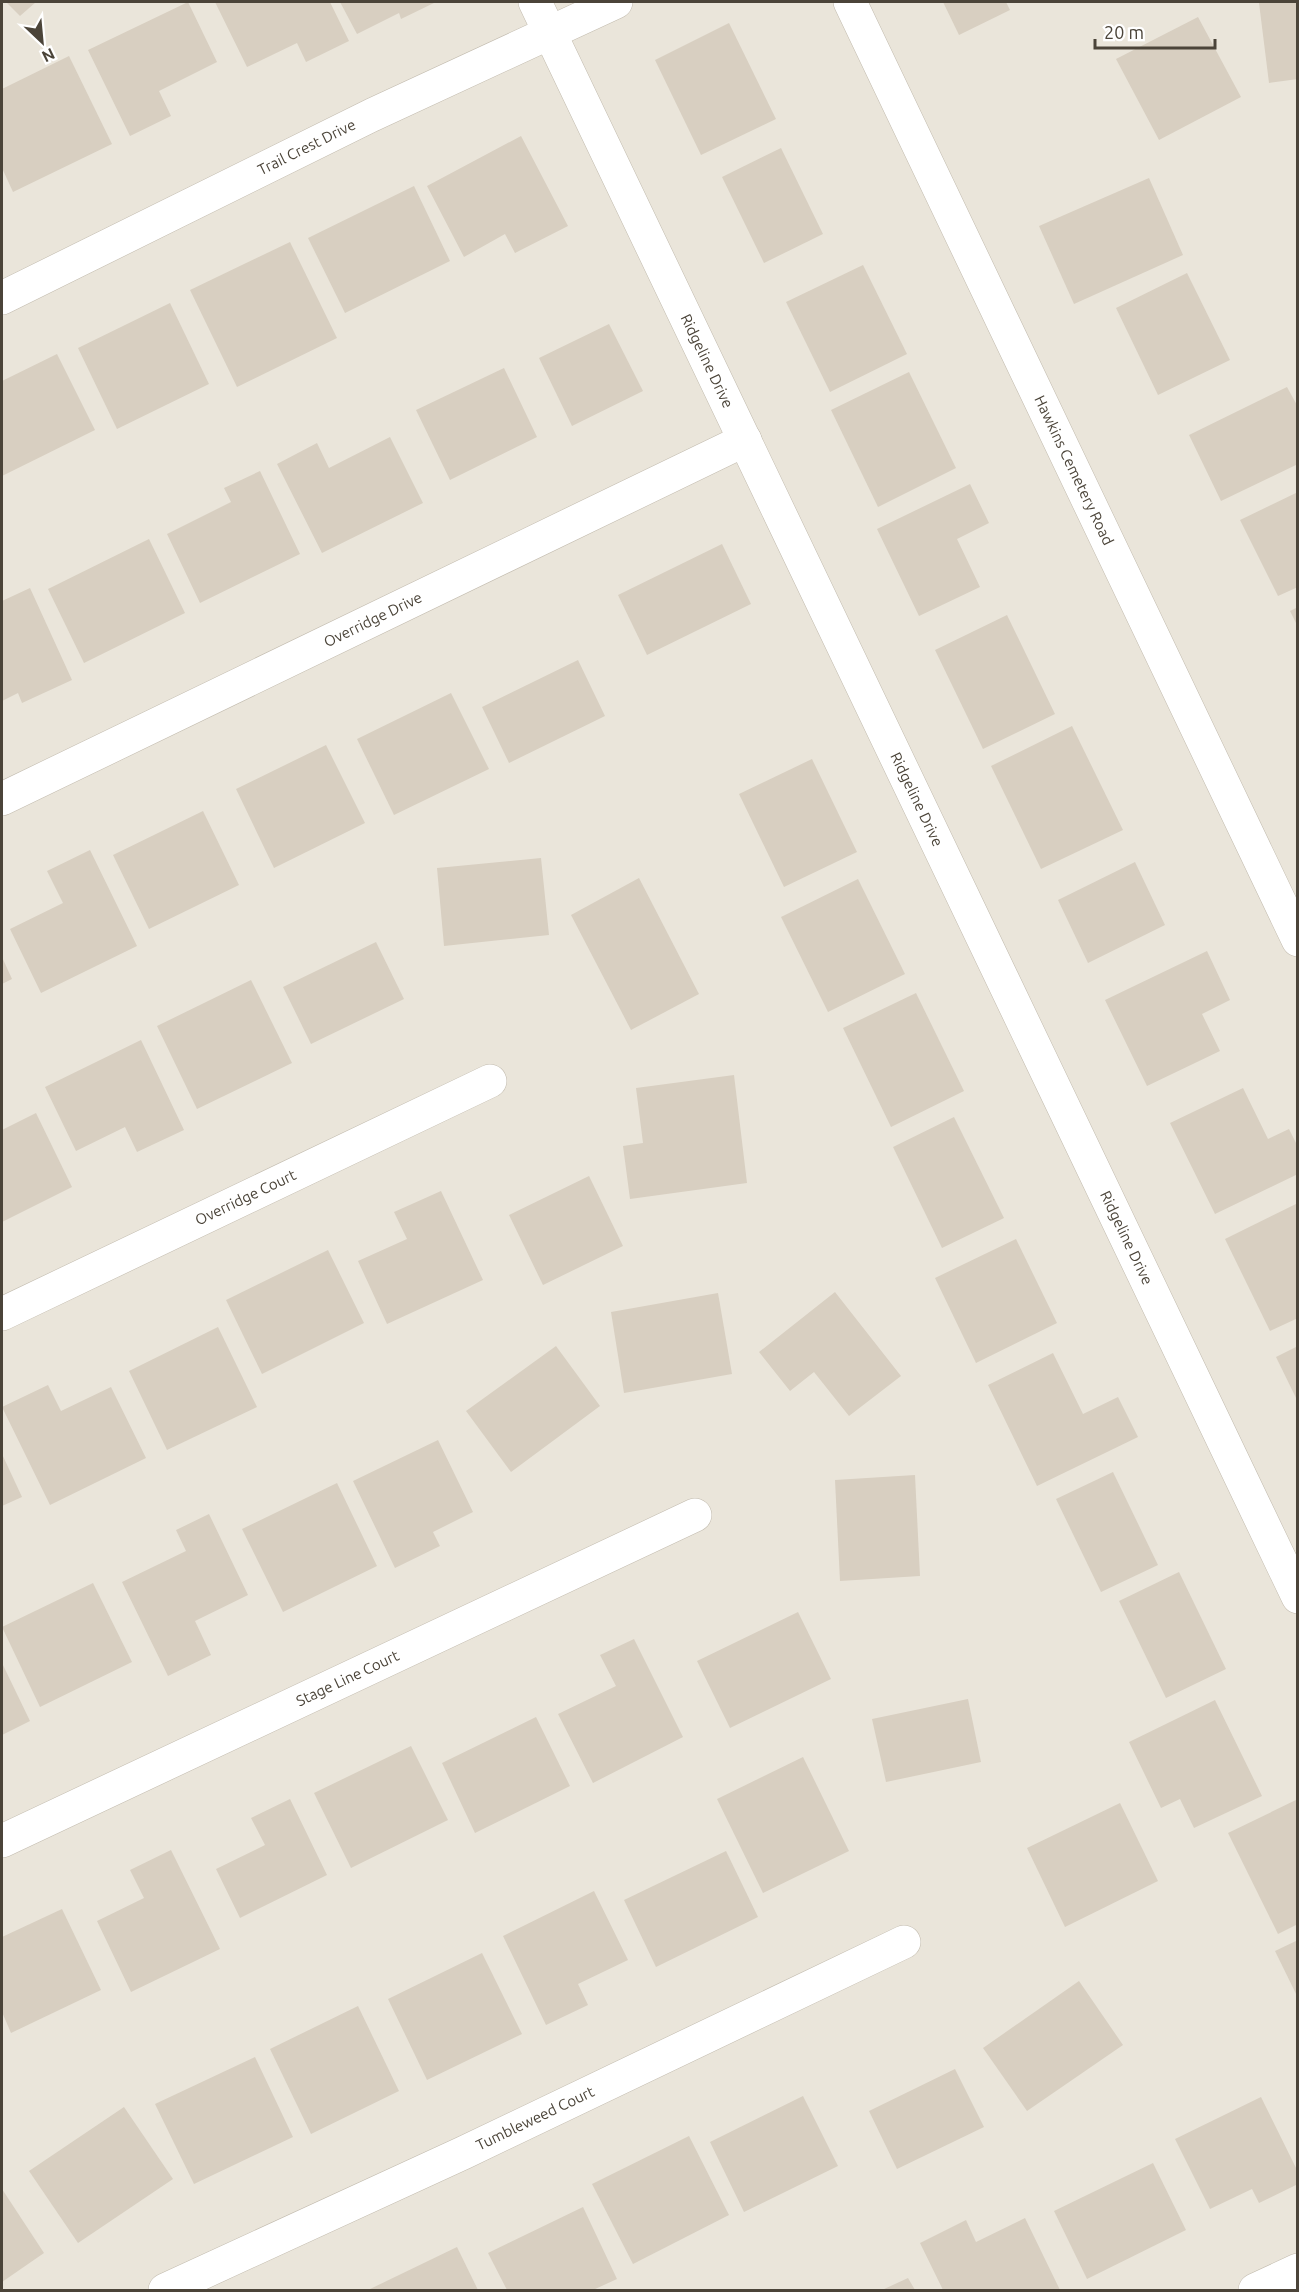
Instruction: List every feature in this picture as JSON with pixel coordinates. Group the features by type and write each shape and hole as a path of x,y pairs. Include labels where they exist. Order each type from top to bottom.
{"street":[{"name":"Ridgeline Drive","path":"535,2 1298,1597"},
{"name":"Trail Crest Drive","path":"2,298 372,115 616,2"},
{"name":"Hawkins Cemetery Road","path":"850,2 1298,940"},
{"name":"Overridge Drive","path":"2,799 745,440"},
{"name":"Overridge Court","path":"2,1314 490,1081"},
{"name":"Stage Line Court","path":"2,1841 695,1515"},
{"name":"Tumbleweed Court","path":"165,2290 463,2153 904,1942"},
{"path":"1255,2290 1298,2270"}],"shaded area":[{"path":"2,2 1297,2 1297,2290 2,2290"}],"building":[{"path":"6,2 36,2 20,16"},
{"path":"188,2 217,62 159,91 171,116 130,136 88,50"},
{"path":"215,2 330,2 349,41 306,62 297,43 247,67"},
{"path":"340,2 436,2 401,19 399,13 357,34"},
{"path":"943,2 1006,2 1010,10 959,35"},
{"path":"1298,2 1298,79 1269,83 1259,3"},
{"path":"1198,17 1241,97 1159,140 1116,59"},
{"path":"729,23 776,119 701,155 655,60"},
{"path":"69,56 112,144 13,192 2,168 2,89"},
{"path":"521,136 568,226 515,253 505,234 464,257 427,186"},
{"path":"781,148 823,234 764,263 722,177"},
{"path":"1149,178 1183,255 1074,304 1039,226"},
{"path":"414,186 450,261 345,313 308,238"},
{"path":"290,242 337,338 237,387 190,290"},
{"path":"863,265 907,354 830,392 786,302"},
{"path":"1187,273 1230,360 1158,395 1116,308"},
{"path":"170,303 209,384 117,429 78,348"},
{"path":"609,324 643,391 572,426 539,358"},
{"path":"57,354 95,430 2,476 2,381"},
{"path":"504,368 537,437 450,480 416,410"},
{"path":"909,372 956,468 878,507 831,410"},
{"path":"1287,387 1298,407 1298,464 1221,501 1189,435"},
{"path":"390,437 423,503 322,553 277,464 317,443 329,468"},
{"path":"260,471 300,554 200,603 167,534 231,502 224,488"},
{"path":"970,484 989,523 957,539 980,587 919,616 877,529"},
{"path":"1298,492 1298,587 1278,596 1240,520"},
{"path":"149,539 185,613 84,663 48,589"},
{"path":"722,544 751,604 647,655 618,595"},
{"path":"30,588 72,680 22,703 18,693 2,701 2,601"},
{"path":"1298,607 1298,627 1290,611"},
{"path":"1007,615 1055,714 983,749 935,650"},
{"path":"578,660 605,716 509,763 482,707"},
{"path":"451,693 489,769 394,815 357,739"},
{"path":"1072,726 1123,830 1041,869 991,766"},
{"path":"326,745 365,823 274,868 236,789"},
{"path":"812,759 857,852 784,887 739,794"},
{"path":"203,811 239,885 149,929 113,855"},
{"path":"90,850 137,946 41,993 10,929 63,903 47,871"},
{"path":"541,858 549,935 444,946 437,868"},
{"path":"1135,862 1165,925 1088,963 1058,900"},
{"path":"639,878 699,994 631,1030 571,915"},
{"path":"858,879 905,974 828,1012 781,917"},
{"path":"376,942 404,999 311,1044 283,987"},
{"path":"1207,951 1230,1000 1202,1014 1220,1051 1147,1086 1105,1000"},
{"path":"2,957 12,979 2,984"},
{"path":"251,980 292,1063 197,1109 157,1026"},
{"path":"916,993 964,1091 891,1127 843,1028"},
{"path":"141,1040 184,1130 137,1152 125,1127 76,1151 45,1087"},
{"path":"734,1075 747,1183 630,1199 623,1146 643,1143 636,1088"},
{"path":"1243,1088 1268,1139 1289,1129 1298,1147 1298,1174 1215,1214 1170,1123"},
{"path":"36,1113 72,1187 2,1222 2,1130"},
{"path":"954,1117 1004,1218 942,1248 893,1147"},
{"path":"589,1176 623,1246 543,1285 509,1215"},
{"path":"441,1191 483,1280 387,1324 358,1261 407,1239 394,1212"},
{"path":"1298,1203 1298,1318 1270,1331 1225,1239"},
{"path":"1016,1239 1057,1323 976,1363 935,1278"},
{"path":"328,1250 364,1323 262,1374 226,1300"},
{"path":"835,1292 901,1376 849,1416 814,1372 790,1391 759,1352"},
{"path":"718,1293 732,1374 624,1393 611,1312"},
{"path":"218,1327 257,1407 167,1450 129,1371"},
{"path":"556,1346 600,1406 511,1472 466,1411"},
{"path":"1298,1346 1298,1402 1276,1357"},
{"path":"1053,1353 1083,1414 1118,1397 1138,1437 1037,1486 988,1385"},
{"path":"48,1385 61,1411 111,1387 146,1458 50,1505 2,1407"},
{"path":"438,1440 473,1512 433,1532 440,1546 395,1568 353,1481"},
{"path":"2,1454 22,1497 2,1506"},
{"path":"1113,1472 1158,1565 1101,1592 1056,1499"},
{"path":"915,1475 920,1576 840,1581 835,1480"},
{"path":"337,1483 377,1566 283,1612 242,1529"},
{"path":"209,1514 248,1595 195,1621 211,1655 168,1676 122,1582 186,1551 176,1530"},
{"path":"1179,1572 1226,1669 1166,1698 1119,1601"},
{"path":"93,1583 132,1662 40,1707 2,1627"},
{"path":"798,1612 831,1679 730,1728 697,1661"},
{"path":"634,1639 683,1737 593,1783 558,1714 616,1686 600,1655"},
{"path":"2,1663 30,1721 2,1735"},
{"path":"968,1699 981,1762 886,1782 872,1719"},
{"path":"1215,1700 1262,1796 1194,1828 1180,1799 1161,1808 1129,1742"},
{"path":"536,1717 570,1786 475,1833 442,1763"},
{"path":"411,1746 448,1820 351,1868 314,1793"},
{"path":"803,1757 849,1851 763,1893 717,1799"},
{"path":"290,1799 327,1875 240,1918 216,1869 265,1845 251,1818"},
{"path":"1298,1799 1298,1924 1278,1934 1228,1833"},
{"path":"1120,1803 1158,1881 1065,1927 1027,1848"},
{"path":"171,1850 220,1949 131,1992 97,1921 144,1898 130,1870"},
{"path":"726,1851 758,1917 656,1967 624,1900"},
{"path":"594,1891 628,1960 578,1984 588,2005 546,2025 503,1936"},
{"path":"62,1909 101,1990 11,2033 2,2012 2,1937"},
{"path":"1298,1940 1298,1998 1275,1951"},
{"path":"482,1953 522,2034 427,2080 388,1999"},
{"path":"1079,1981 1123,2045 1027,2111 983,2048"},
{"path":"358,2006 399,2091 311,2134 270,2049"},
{"path":"255,2057 293,2137 194,2184 155,2104"},
{"path":"955,2069 984,2127 897,2169 869,2111"},
{"path":"803,2096 838,2166 744,2212 710,2142"},
{"path":"1261,2097 1298,2172 1298,2184 1259,2203 1252,2189 1210,2209 1175,2139"},
{"path":"124,2107 173,2179 78,2243 29,2171"},
{"path":"689,2136 729,2215 633,2264 592,2184"},
{"path":"1153,2163 1186,2230 1087,2279 1054,2211"},
{"path":"2,2189 44,2253 2,2282"},
{"path":"583,2207 617,2279 593,2290 507,2290 488,2253"},
{"path":"1025,2218 1060,2290 943,2290 920,2243 966,2220 976,2242"},
{"path":"457,2247 478,2290 368,2290"},
{"path":"908,2278 915,2290 882,2290"}]}
